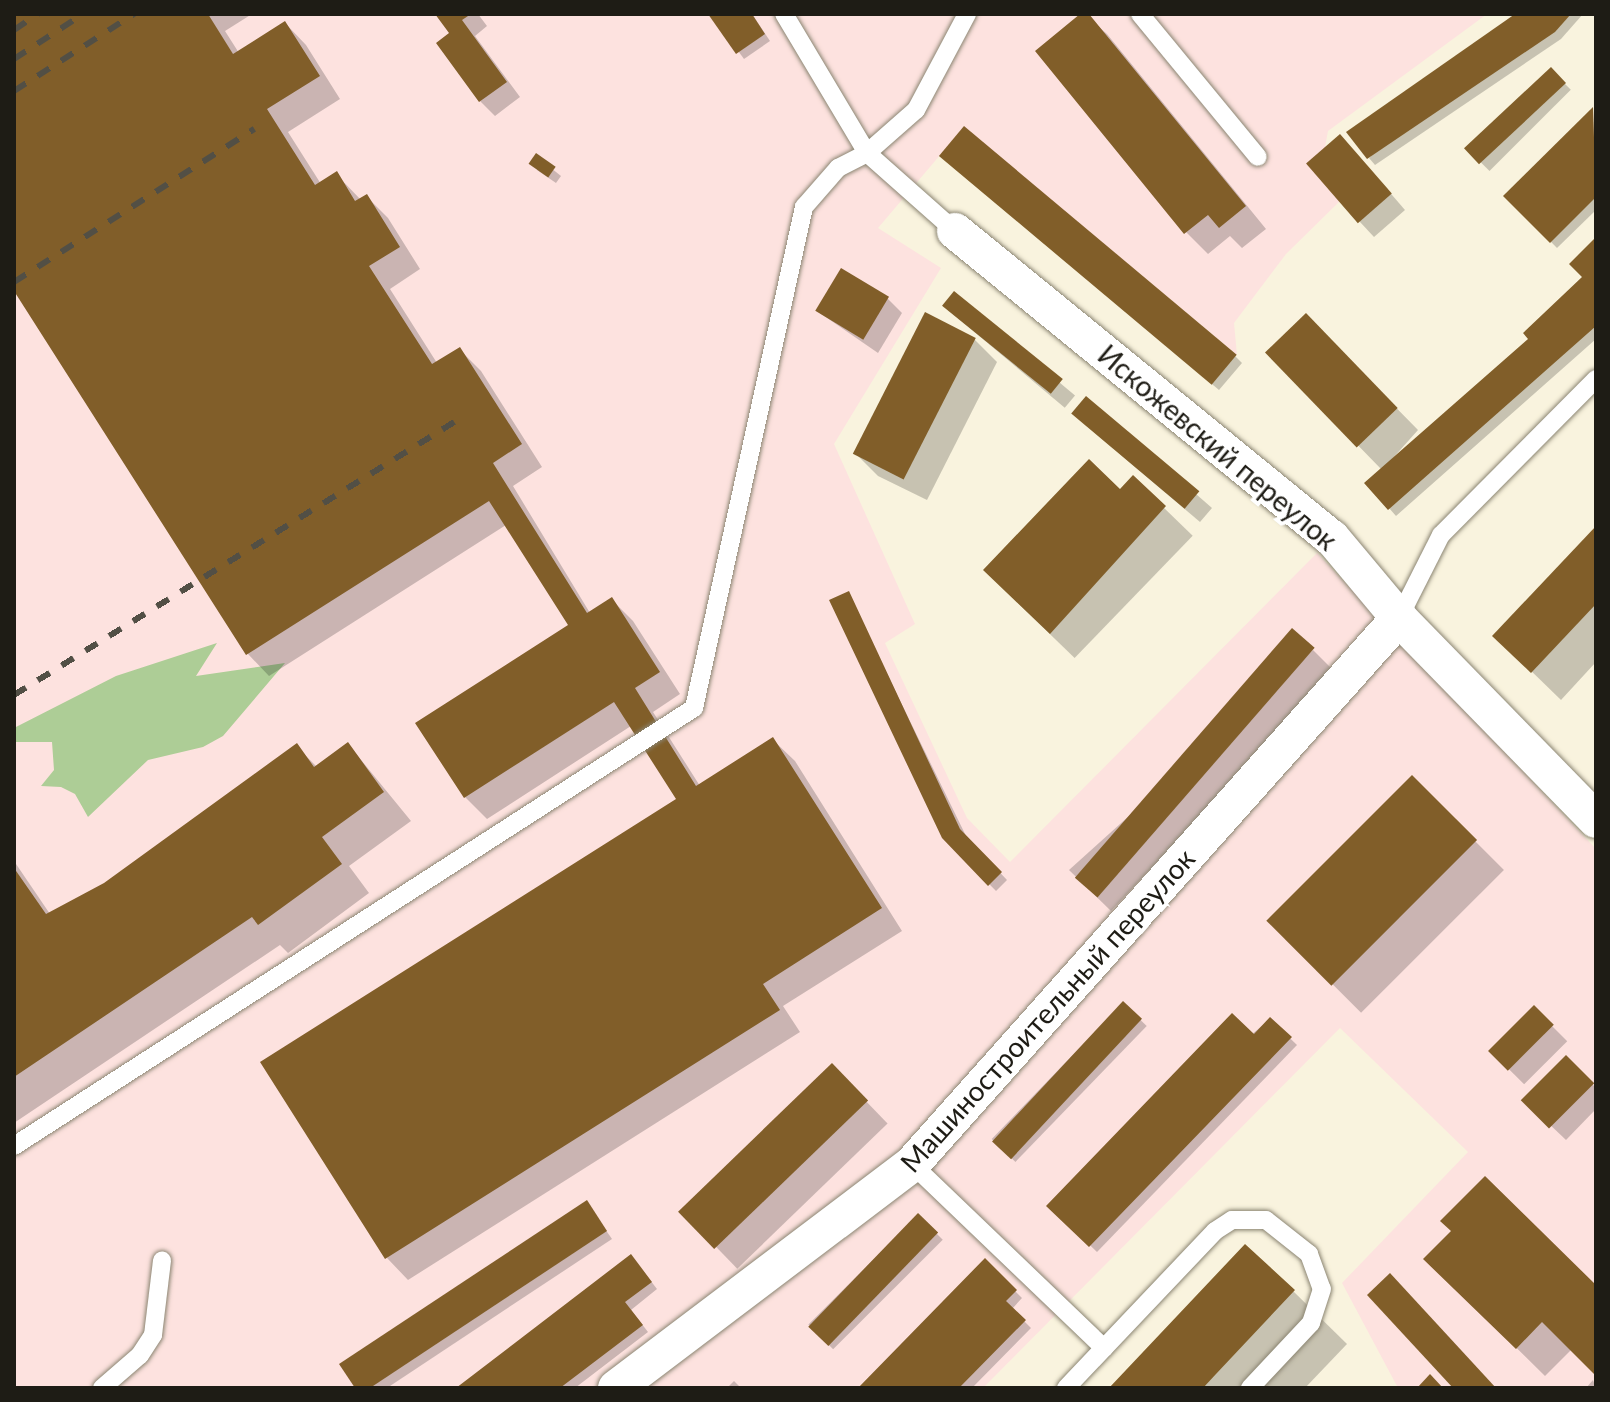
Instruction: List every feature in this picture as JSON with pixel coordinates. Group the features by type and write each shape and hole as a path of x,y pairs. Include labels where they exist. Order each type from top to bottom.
{"street":[{"name":"Искожевский переулок","path":"955,231 1332,538 1399,618 1596,820"},
{"name":"Машиностроительный переулок","path":"616,1388 912,1164 1399,618"}],"lane":[{"path":"784,14 867,153 955,231"},
{"path":"14,1146 694,708 804,207 838,168 867,153 916,110 967,14"},
{"path":"1140,14 1258,157"},
{"path":"1399,618 1441,535 1596,379"},
{"path":"912,1164 1104,1348"},
{"path":"1066,1388 1215,1231 1232,1220 1266,1220 1309,1254 1322,1289 1311,1323 1250,1388"},
{"path":"102,1388 140,1355 153,1335 162,1261"}],"shaded area":[{"path":"14,14 1487,14 1328,131 1320,174 1342,199 1286,254 1234,323 1237,355 964,127 878,228 941,268 834,444 915,624 885,643 967,818 1010,862 1317,553 1596,849 1596,1388 1398,1388 1342,1283 1468,1152 1340,1028 983,1388 14,1388"}],"green space":[{"path":"217,643 196,676 285,663 223,736 203,747 148,760 88,817 75,794 61,787 41,786 54,770 52,742 14,742 14,728 116,676"}],"building":[{"path":"14,14 208,14 233,54 285,21 320,76 267,109 315,185 337,171 355,201 367,194 400,247 369,266 432,364 460,347 522,444 493,463 587,613 612,597 660,672 635,688 696,786 773,737 882,908 763,984 780,1010 385,1259 260,1062 676,799 614,702 464,798 415,723 568,625 489,501 246,655 14,291"},
{"path":"435,14 471,14 462,20 507,82 479,102 436,43 449,33"},
{"path":"708,14 752,14 765,34 736,54"},
{"path":"1080,14 1089,14 1246,206 1219,228 1208,215 1184,234 1035,51"},
{"path":"1515,14 1571,14 1555,32 1367,159 1346,132"},
{"path":"1551,67 1566,83 1479,164 1464,148"},
{"path":"1593,107 1596,197 1550,243 1503,196"},
{"path":"964,126 1237,355 1212,385 939,156"},
{"path":"1340,134 1392,194 1358,223 1306,164"},
{"path":"536,153 556,167 548,177 529,164"},
{"path":"1596,237 1596,326 1388,510 1364,483 1528,339 1523,333 1582,277 1569,264"},
{"path":"841,268 889,297 863,340 815,311"},
{"path":"954,291 1063,379 1051,394 942,306"},
{"path":"925,312 976,338 904,480 853,454"},
{"path":"1306,313 1398,408 1357,448 1265,353"},
{"path":"1086,396 1199,491 1185,509 1071,414"},
{"path":"1089,459 1120,489 1133,475 1166,506 1050,634 983,570"},
{"path":"1596,526 1596,604 1531,673 1492,636"},
{"path":"849,591 960,829 1002,872 988,886 942,838 829,600"},
{"path":"1292,628 1315,648 1097,897 1075,878"},
{"path":"348,742 384,792 322,837 342,864 258,925 252,917 14,1077 14,868 46,914 104,883 297,743 314,767"},
{"path":"1412,775 1477,840 1331,986 1266,921"},
{"path":"1123,1001 1142,1019 1011,1159 992,1141"},
{"path":"1534,1005 1554,1025 1508,1071 1488,1051"},
{"path":"1232,1013 1254,1034 1270,1017 1292,1037 1089,1247 1046,1206"},
{"path":"1566,1055 1594,1083 1549,1129 1521,1100"},
{"path":"832,1063 868,1100 714,1249 678,1212"},
{"path":"1485,1176 1596,1285 1596,1376 1542,1322 1516,1349 1423,1259 1451,1231 1440,1221"},
{"path":"587,1200 607,1231 370,1388 355,1388 339,1364"},
{"path":"918,1213 938,1232 828,1346 808,1327"},
{"path":"1245,1244 1295,1290 1203,1388 1109,1388"},
{"path":"631,1254 652,1282 625,1302 643,1325 560,1388 456,1388"},
{"path":"985,1258 1017,1290 1006,1301 1026,1320 959,1388 858,1388"},
{"path":"1390,1273 1496,1388 1453,1388 1367,1295"},
{"path":"1430,1374 1443,1388 1417,1388"}],"railway":[{"path":"14,30 38,14"},
{"path":"14,59 83,14"},
{"path":"14,91 134,14"},
{"path":"14,282 254,129"},
{"path":"14,695 456,421"}]}
